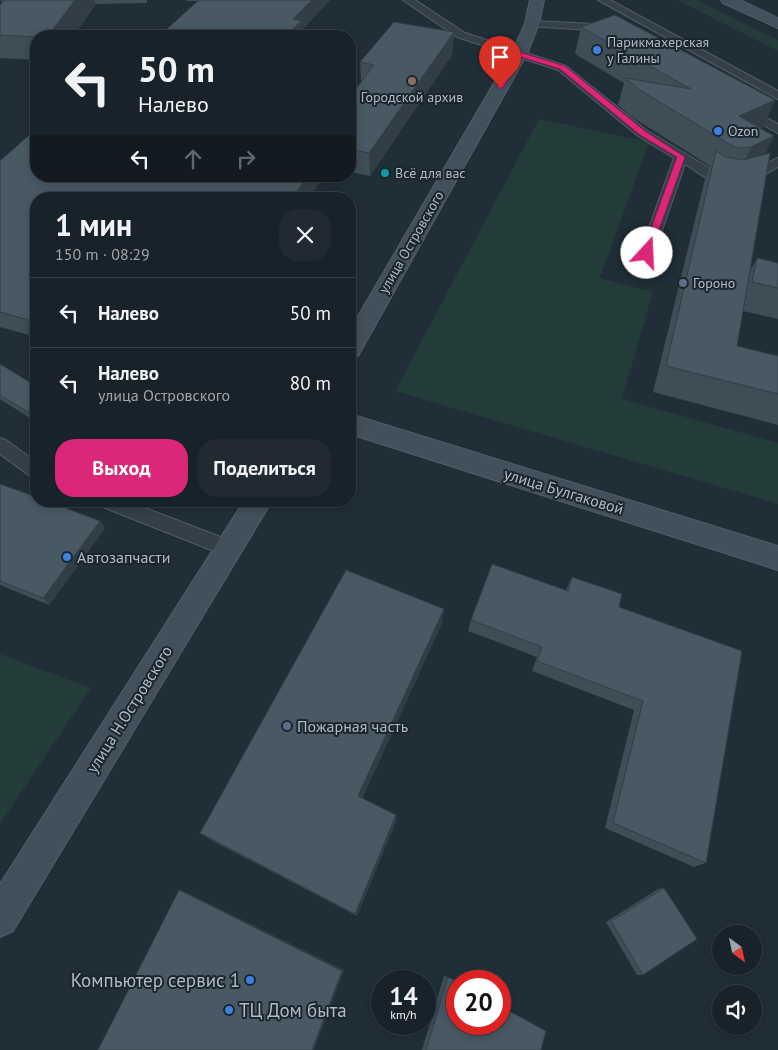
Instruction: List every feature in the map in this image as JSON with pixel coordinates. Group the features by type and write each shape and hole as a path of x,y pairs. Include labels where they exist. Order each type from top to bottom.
{"main road":[{"name":"улица Островского","path":"356,339 519,54 532,24 537,0"},
{"path":"728,0 778,24"},
{"name":"улица Булгаковой","path":"356,426 778,558"},
{"name":"улица Н.Островского","path":"0,918 255,507"}],"lane":[{"path":"408,0 460,35 562,68 642,133 720,180 729,183 740,181 778,162"},
{"path":"603,0 778,96"},
{"path":"532,24 594,27 619,41"},
{"path":"736,106 778,129"},
{"path":"647,253 681,157"},
{"path":"0,445 30,467"},
{"path":"121,507 229,549"}],"green space":[{"path":"677,0 697,0 778,40 778,51"},
{"path":"539,119 649,142 600,278 653,292 622,399 778,443 778,504 395,391"},
{"path":"0,654 91,688 0,824"}],"building":[{"path":"4,0 75,0 52,30 30,30 30,37 0,35 0,5"},
{"path":"199,0 312,0 293,19 301,21 292,30 166,30"},
{"path":"615,15 775,100 739,116 774,136 751,147 736,148 640,90 625,78 691,89 581,27"},
{"path":"394,22 454,32 369,153 356,150 356,89 374,65 360,62"},
{"path":"30,134 30,182 304,182 297,192 30,192 30,320 0,312 0,161"},
{"path":"716,151 726,157 743,160 770,153 737,346 778,356 778,394 666,366"},
{"path":"757,258 778,263 778,288 752,282"},
{"path":"0,364 30,382 30,410 28,412 0,395"},
{"path":"0,484 30,495 30,507 63,507 100,521 43,598 0,581"},
{"path":"492,564 568,591 572,577 622,594 619,607 742,651 706,863 613,823 643,701 537,661 542,647 471,620"},
{"path":"346,570 444,609 358,796 396,815 355,914 200,833"},
{"path":"664,888 697,939 643,975 611,921"},
{"name":"ТЦ Дом быта","path":"179,890 342,971 312,1050 98,1050"},
{"path":"446,984 446,1035 511,1035 511,1012 546,1031 541,1050 426,1050 431,1035 436,1035 436,1017"}],"place":[{"name":"Парикмахерская у Галины","path":"597,50"},
{"name":"Городской архив","path":"412,81"},
{"name":"Ozon","path":"718,131"},
{"name":"Всё для вас","path":"385,173"},
{"name":"Гороно","path":"683,283"},
{"name":"Автозапчасти","path":"67,557"},
{"name":"Пожарная часть","path":"287,726"},
{"name":"Компьютер сервис 1","path":"250,980"},
{"name":"ТЦ Дом быта","path":"229,1010"}],"route":[{"path":"500,87 519,54 562,68 642,133 681,157 647,253"}]}
